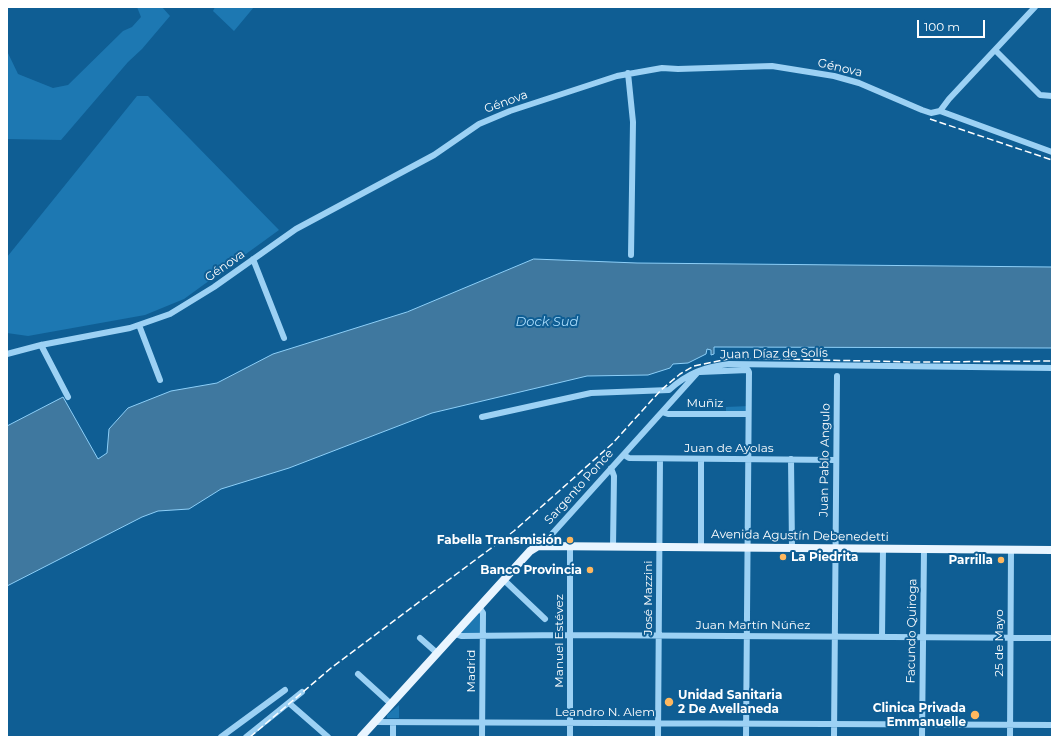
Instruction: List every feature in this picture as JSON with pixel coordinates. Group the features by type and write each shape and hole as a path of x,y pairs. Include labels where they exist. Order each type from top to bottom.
{"main road":[{"name":"Avenida Agustín Debenedetti","path":"547,546 1052,550"},
{"path":"361,737 530,551 536,547 547,546"}],"street":[{"path":"940,111 949,99 1034,7"},
{"path":"995,50 1040,95 1052,96"},
{"name":"Génova","path":"7,354 41,345 139,325 178,310 304,224 434,154 485,121 628,73 662,68 772,66 846,79 874,88 922,110 931,113 940,111 1052,152"},
{"path":"628,73 633,126 631,255"},
{"path":"253,260 284,338"},
{"path":"139,325 160,380"},
{"path":"41,345 68,397"},
{"name":"Juan Díaz de Solís","path":"482,417 591,393 669,390 680,380 707,367 729,364 1052,368"},
{"path":"698,372 748,370 746,737"},
{"name":"Sargento Ponce","path":"547,546 552,534 698,372"},
{"name":"Juan Pablo Angulo","path":"834,737 837,376"},
{"name":"Muñiz","path":"662,412 668,414 748,414"},
{"name":"Juan de Ayolas","path":"624,455 629,458 836,460"},
{"name":"José Mazzini","path":"658,737 660,458"},
{"path":"701,459 701,547"},
{"path":"791,460 792,548"},
{"path":"611,468 614,476 614,546"},
{"name":"Manuel Estévez","path":"570,546 570,737"},
{"path":"882,549 882,637"},
{"name":"Facundo Quiroga","path":"922,737 924,549"},
{"name":"25 de Mayo","path":"1010,737 1011,549"},
{"path":"504,580 545,619"},
{"name":"Madrid","path":"480,607 482,613 482,737"},
{"name":"Juan Martín Núñez","path":"455,634 460,636 658,635 1052,638"},
{"path":"420,638 437,653"},
{"path":"358,674 391,704"},
{"path":"221,737 285,690"},
{"path":"246,737 302,692"},
{"path":"289,703 328,737"},
{"name":"Leandro N. Alem","path":"375,722 1052,725"},
{"path":"393,723 393,737"}],"shaded area":[{"path":"137,7 162,7 170,16 61,140 7,139 7,51 18,74 53,88 68,85 123,31 132,27 141,17"},
{"path":"215,7 254,7 234,31 213,11"},
{"path":"137,96 148,96 279,230 184,299 145,315 28,336 7,333 7,257"},
{"path":"749,406 748,414 726,414 726,407"},
{"path":"479,607 482,635 458,636"},
{"path":"399,705 399,718 387,718 387,715"}],"water":[{"name":"Dock Sud","path":"534,259 637,263 1052,267 1052,348 714,347 714,354 711,355 711,350 707,349 706,354 688,363 673,364 670,368 648,375 587,376 432,413 289,468 221,489 189,509 158,511 142,517 7,586 7,426 63,397 98,459 107,453 109,429 128,408 171,391 217,383 273,354 407,312"}],"railway":[{"path":"930,119 1052,160"},
{"path":"250,737 331,668 514,531 612,444 661,390 680,374 694,366 733,358 913,362 1052,361"}],"place":[{"name":"Fabella Transmisión","path":"570,540"},
{"name":"La Piedrita","path":"783,557"},
{"name":"Parrilla","path":"1001,560"},
{"name":"Banco Provincia","path":"590,570"},
{"name":"Unidad Sanitaria 2 De Avellaneda","path":"669,702"},
{"name":"Clinica Privada Emmanuelle","path":"975,715"}]}
